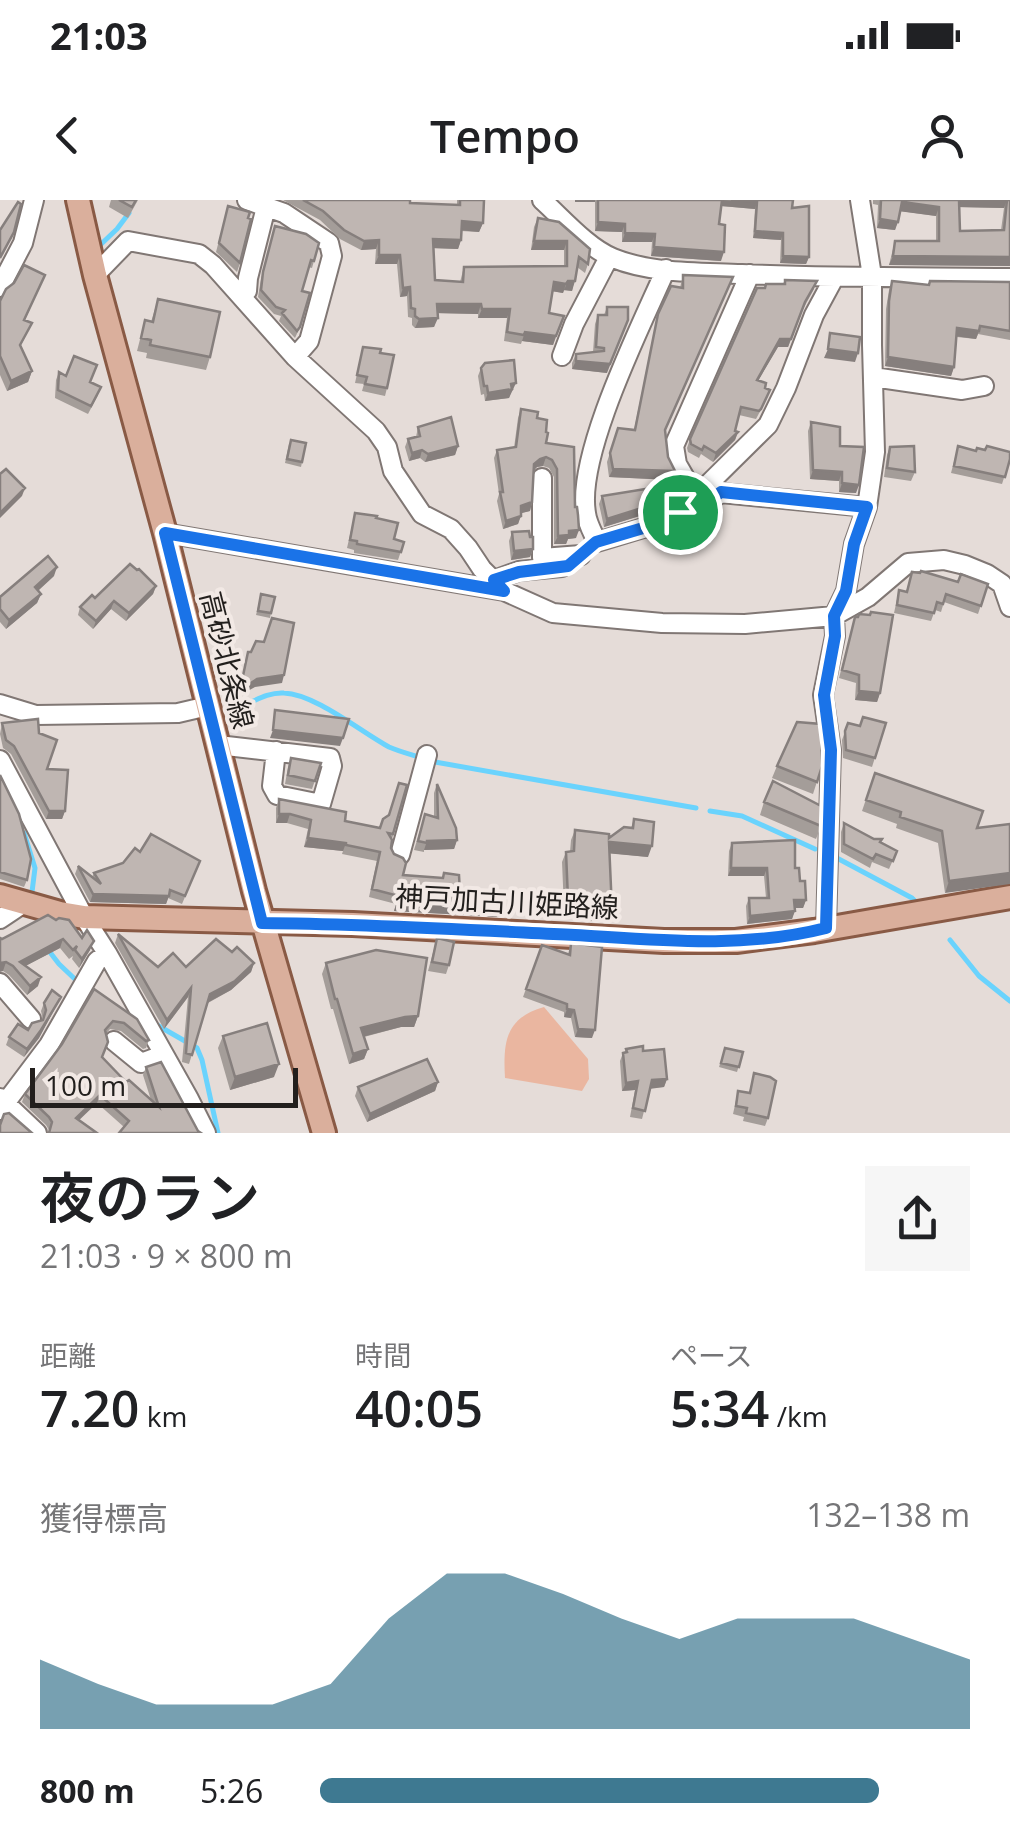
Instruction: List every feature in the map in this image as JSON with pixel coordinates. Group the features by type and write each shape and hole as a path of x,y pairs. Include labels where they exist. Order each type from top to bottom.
{"main road":[{"name":"高砂北条線","path":"78,200 262,923 324,1133"},
{"name":"神戸加古川姫路線","path":"0,896 84,916 354,924 664,941 736,941 1010,897"}],"street":[{"path":"0,287 23,243 34,200"},
{"path":"247,200 284,213 329,243 332,256 309,341 295,357"},
{"path":"542,200 609,257 666,270 834,278 1010,278"},
{"path":"826,928 831,750 824,695 835,636 834,616 846,591 854,544 867,507 875,452 872,276 860,200"},
{"path":"247,291 266,206"},
{"path":"95,276 128,241 199,254 295,357 376,431 387,448 394,471 422,514 450,529 499,586"},
{"path":"562,356 609,257"},
{"path":"596,542 586,512 587,468 622,370 666,270"},
{"path":"696,497 676,464 674,446 750,274"},
{"path":"680,512 768,425 814,315 834,278"},
{"path":"873,377 962,390 984,386"},
{"path":"542,478 542,558 581,555"},
{"path":"499,586 519,572 568,566 596,542 696,510 721,492 867,507"},
{"path":"165,533 499,586 553,613 602,619 746,624 834,616 868,597 908,563 926,561 955,562 986,574 1002,584 1010,607"},
{"path":"0,704 36,716 178,713 208,706"},
{"path":"218,745 276,752"},
{"path":"400,855 426,759"},
{"path":"0,762 206,1133"},
{"path":"0,919 28,904"},
{"path":"37,1133 2,1103 49,1044 107,952"},
{"path":"0,983 31,1018"},
{"path":"114,1041 141,1063 163,1054"}],"shaded area":[{"path":"544,1007 588,1059 589,1079 582,1091 505,1078 509,1034 521,1018"}],"building":[{"path":"303,200 410,200 460,205 460,200 484,200 483,223 462,221 461,240 433,239 435,280 463,282 464,267 567,266 567,241 534,241 538,218 559,222 590,249 588,264 579,257 575,281 554,282 549,313 564,316 556,336 507,332 510,309 482,309 481,304 437,304 438,318 419,319 411,308 410,287 403,288 400,255 379,255 379,240 364,241"},
{"path":"598,200 722,200 719,224 725,225 724,252 654,247 655,234 625,233 625,224 598,222"},
{"path":"731,200 793,200 792,208 809,206 809,257 783,256 783,233 755,231 757,202"},
{"path":"881,200 959,200 960,231 1004,230 1010,200 1010,257 893,256 895,241 939,241 939,207 902,202 898,222 880,219"},
{"path":"18,202 21,204 14,232 0,258 0,230"},
{"path":"228,206 250,212 240,263 219,243"},
{"path":"275,226 306,234 319,243 302,291 310,293 297,331 282,313 285,310 276,307 261,290"},
{"path":"24,265 45,275 24,320 32,323 20,345 32,371 11,381 0,356 0,301"},
{"path":"683,275 733,277 665,430 668,457 675,471 613,469 610,453 618,428 635,430 658,314 671,286 683,288"},
{"path":"785,280 817,281 791,339 780,339 757,380 766,383 765,388 770,390 761,409 741,407 735,431 738,432 716,453 704,446 702,450 691,444 690,439 757,288 785,284"},
{"path":"892,281 929,285 930,281 1010,282 1010,331 980,326 979,331 957,328 954,367 888,357"},
{"path":"158,299 220,312 210,357 150,345 151,340 141,338 145,320 153,322"},
{"path":"607,307 628,307 628,320 610,364 576,361 576,354 604,351 596,347 598,315 607,315"},
{"path":"830,333 860,337 858,353 828,349"},
{"path":"363,347 394,355 387,388 365,384 367,377 357,375"},
{"path":"74,356 97,365 90,382 101,387 91,406 58,390 59,372 66,376"},
{"path":"514,360 516,383 511,384 512,389 488,393 481,368 485,363"},
{"path":"521,409 538,412 537,418 547,420 546,443 574,447 579,530 569,531 569,535 558,536 557,469 546,457 534,464 532,502 521,506 521,516 506,521 497,450 516,447"},
{"path":"451,417 458,446 428,454 422,450 412,453 408,439 420,436 418,427"},
{"path":"811,422 840,427 840,446 864,447 859,485 842,483 842,472 813,470"},
{"path":"291,440 306,443 302,462 287,459"},
{"path":"914,446 915,472 887,468 890,447"},
{"path":"958,446 976,451 987,446 1010,452 1005,477 954,466"},
{"path":"6,469 25,488 0,513 0,474"},
{"path":"670,485 668,497 607,519 602,496"},
{"path":"355,513 398,523 394,539 404,542 401,552 350,540"},
{"path":"529,531 533,549 514,551 512,532"},
{"path":"48,556 57,567 35,587 41,594 9,620 0,609 0,597"},
{"path":"130,564 156,586 129,613 114,601 96,621 80,607"},
{"path":"912,572 958,582 961,574 988,584 981,606 946,594 943,604 937,602 934,613 897,605 899,590 907,592"},
{"path":"261,594 275,597 271,613 258,611"},
{"path":"871,612 893,615 880,693 859,691 859,675 842,670 855,617"},
{"path":"272,618 294,623 284,675 257,679 240,690 248,652 256,641 264,642"},
{"path":"275,710 349,719 343,738 273,730"},
{"path":"863,717 886,723 875,758 846,750 848,723 860,726"},
{"path":"38,719 39,733 57,740 47,769 68,770 65,811 49,811 14,746 6,740 2,723"},
{"path":"797,722 821,724 822,766 817,782 777,766"},
{"path":"291,758 321,763 315,781 288,775"},
{"path":"875,773 983,811 977,828 1010,824 1010,873 949,881 942,831 866,800"},
{"path":"0,775 19,814 31,859 27,880 0,872"},
{"path":"773,781 821,806 821,826 764,802"},
{"path":"399,783 407,785 393,834 388,833 394,854 406,863 403,875 459,875 460,893 503,893 503,908 397,902 399,896 372,889 380,852 308,838 311,820 279,814 279,799 346,812 345,821 380,828 389,815"},
{"path":"437,784 456,828 457,840 418,841 425,814 438,818"},
{"path":"634,819 654,822 652,846 609,842 612,910 580,911 579,899 568,899 566,852 574,851 575,830 609,834 609,838 624,827 633,828"},
{"path":"844,823 874,839 882,839 880,842 897,851 893,861 876,854 873,859 844,844"},
{"path":"151,834 200,861 185,896 170,890 169,896 93,894 78,866 101,884 94,873 123,863 135,848 140,852"},
{"path":"795,840 795,868 799,868 800,881 805,881 806,900 794,900 795,911 750,916 749,898 769,898 767,868 731,868 732,843"},
{"path":"48,915 56,920 69,920 82,938 87,930 94,941 82,959 75,950 77,946 73,950 63,939 20,962 41,977 30,986 13,966 0,963 0,938"},
{"path":"118,934 158,967 173,953 186,967 216,939 232,952 237,947 254,963 235,981 210,994 192,1055 186,1053 191,988 167,1020"},
{"path":"437,938 454,942 449,965 432,962"},
{"path":"571,943 602,947 595,1030 578,1029 574,1010 567,1009 567,1004 526,989 542,945 570,955"},
{"path":"376,950 427,958 418,1016 361,1028 368,1049 353,1054 326,963"},
{"path":"94,989 137,1019 149,1040 124,1023 113,1021 105,1030 108,1042 102,1057 159,1107 146,1067 161,1062 201,1133 119,1133 129,1121 100,1095 76,1118 97,1133 49,1133 49,1117 25,1094 62,1044"},
{"path":"52,990 61,997 27,1049 9,1037 18,1024 28,1030 32,1023 43,1020 44,1003"},
{"path":"267,1023 279,1064 235,1077 223,1036"},
{"path":"643,1046 643,1051 664,1049 667,1079 652,1080 645,1111 633,1108 638,1081 626,1083 623,1053"},
{"path":"725,1048 743,1052 739,1067 721,1063"},
{"path":"427,1059 438,1082 370,1114 358,1087"},
{"path":"754,1073 776,1081 768,1118 746,1113 747,1108 736,1106 738,1091 750,1093"},
{"path":"9,1113 32,1133 0,1133 4,1114"}],"waterway":[{"path":"97,248 129,213"},
{"path":"247,704 274,694 296,695 389,747 419,757"},
{"path":"435,762 696,808"},
{"path":"710,811 742,816 815,849"},
{"path":"24,833 35,868 31,900"},
{"path":"835,857 918,904"},
{"path":"950,940 979,976 1010,1001"},
{"path":"49,951 79,983"},
{"path":"150,1021 197,1048 218,1133"}],"route":[{"path":"721,492 867,507 854,544 846,591 834,616 835,636 824,695 831,750 826,928 736,941 664,941 354,924 262,923 165,533 504,591 494,580 519,572 568,566 596,542 650,526 680,512 696,510 721,492"}]}
